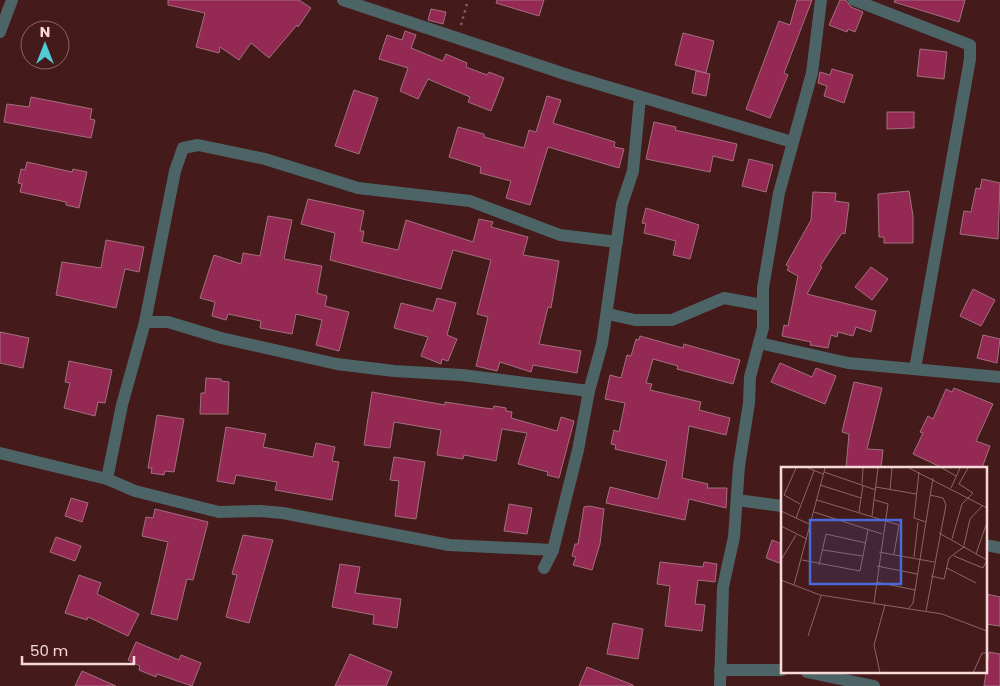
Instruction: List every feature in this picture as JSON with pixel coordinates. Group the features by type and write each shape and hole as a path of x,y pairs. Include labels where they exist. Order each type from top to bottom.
{"street":[{"path":"0,32 12,0"},
{"path":"344,0 640,98 792,142"},
{"path":"720,686 723,587 734,537 739,466 749,403 750,377 763,328 763,288 779,193 812,73 821,0"},
{"path":"854,0 970,45 970,59 915,369"},
{"path":"544,568 553,550 578,450 589,391 608,314 622,204 633,171 640,98"},
{"path":"107,479 122,405 145,322 175,171 183,148 198,144 265,159 358,188 470,201 560,235 617,242"},
{"path":"608,314 635,320 672,320 724,298 762,305"},
{"path":"145,322 168,322 221,338 337,364 394,371 462,374 589,391"},
{"path":"759,342 848,363 1000,377"},
{"path":"0,453 107,479 135,491 219,512 260,510 283,513 449,545 553,550"},
{"path":"737,500 781,506"},
{"path":"720,670 781,670"},
{"path":"817,674 874,686"}],"path":[{"path":"458,37 468,0"}],"building":[{"path":"168,0 299,0 311,8 298,27 297,25 269,58 251,43 239,60 220,47 219,53 196,47 205,13 168,5"},
{"path":"497,0 544,0 539,16 496,3"},
{"path":"797,0 812,0 784,73 788,75 770,118 746,109 779,21 790,25"},
{"path":"840,0 846,0 851,7 863,12 855,32 848,29 847,32 829,25"},
{"path":"895,0 965,0 959,22 894,2"},
{"path":"431,9 446,12 443,24 428,20"},
{"path":"405,31 416,35 411,48 443,61 446,54 467,63 466,67 487,75 489,72 504,78 491,111 468,102 470,97 428,79 418,99 400,91 408,68 379,59 387,35 402,40"},
{"path":"683,33 714,41 706,73 675,65"},
{"path":"920,49 947,52 944,79 917,76"},
{"path":"832,69 853,75 844,103 824,96 827,86 818,83 820,72 830,75"},
{"path":"696,71 710,74 706,96 692,93"},
{"path":"354,90 378,98 359,154 335,146"},
{"path":"547,96 561,100 553,123 615,142 614,147 624,149 619,168 548,147 530,205 506,198 511,181 480,173 481,167 449,157 458,127 484,134 484,137 524,148 529,130 536,132"},
{"path":"31,97 92,109 90,119 95,120 91,138 4,122 7,104 29,107"},
{"path":"887,112 914,112 914,128 887,129"},
{"path":"654,122 676,127 675,130 737,144 733,161 713,156 710,172 646,159"},
{"path":"749,159 773,165 766,192 742,186"},
{"path":"27,162 72,172 73,169 87,172 79,208 66,205 66,202 20,192 22,184 18,183 21,169 25,170"},
{"path":"982,179 1000,183 998,239 960,234 964,211 971,212 976,188 980,189"},
{"path":"909,191 913,216 913,243 884,243 884,237 879,237 878,194"},
{"path":"813,192 836,193 835,201 849,203 845,234 842,233 820,266 822,267 807,294 876,311 871,332 856,327 853,336 838,332 837,337 831,335 828,348 810,345 811,342 782,336 784,325 788,326 798,276 787,270 789,267 786,265 811,220"},
{"path":"308,199 364,211 360,231 364,231 362,242 398,250 406,220 473,242 479,219 493,222 491,227 528,237 523,255 559,261 551,308 548,307 539,344 581,351 577,373 533,365 531,372 500,362 497,371 476,366 488,317 477,314 491,260 453,250 441,289 330,260 335,233 301,224"},
{"path":"646,208 699,225 690,259 673,255 676,241 644,233 646,224 642,223"},
{"path":"268,216 292,220 284,259 322,266 317,293 327,296 325,306 349,312 339,351 316,345 322,320 296,314 292,334 260,328 261,321 228,314 226,320 212,316 215,302 200,298 214,255 241,264 243,253 260,256"},
{"path":"106,240 144,247 139,272 125,269 116,308 56,295 62,262 101,268"},
{"path":"871,267 888,279 872,300 855,287"},
{"path":"973,289 995,300 981,326 960,316"},
{"path":"437,298 456,303 447,335 457,339 448,361 442,359 441,364 421,356 428,337 394,328 401,303 433,311"},
{"path":"0,332 29,338 23,368 0,363"},
{"path":"983,335 1000,339 997,363 977,358"},
{"path":"640,336 683,348 684,344 740,360 733,384 677,369 678,366 653,359 646,383 652,384 650,390 701,402 699,410 730,418 726,435 689,426 682,478 708,484 707,488 727,488 726,508 689,499 685,520 606,503 610,487 658,499 667,461 615,449 616,445 611,444 614,430 619,432 625,403 605,399 610,375 621,378 627,355 631,356 636,339 639,340"},
{"path":"69,361 112,370 105,403 98,402 95,416 64,408 70,383 65,382"},
{"path":"780,363 812,377 816,368 836,376 825,404 771,382"},
{"path":"206,378 221,379 221,381 229,382 228,414 200,414 201,393 205,393"},
{"path":"854,382 882,388 867,449 883,450 881,467 846,467 849,434 842,432"},
{"path":"954,388 993,404 976,441 990,446 982,467 941,467 913,454 923,433 920,432 928,416 933,419 946,389 952,392"},
{"path":"372,392 445,405 445,402 493,409 494,406 506,408 506,411 512,412 511,418 557,431 561,417 574,421 559,478 547,475 548,472 518,464 527,433 502,429 496,461 464,455 463,459 437,455 441,430 394,422 390,448 364,445"},
{"path":"157,415 184,419 174,472 165,471 164,475 151,473 152,468 148,468"},
{"path":"226,427 266,434 263,447 313,457 316,443 335,447 332,461 339,462 332,500 275,490 277,482 236,475 234,484 217,481"},
{"path":"394,457 425,462 416,519 395,516 399,481 390,480"},
{"path":"71,498 88,503 82,522 65,516"},
{"path":"509,504 532,508 527,534 504,531"},
{"path":"584,507 604,509 600,544 592,570 573,565 576,557 572,556 575,544 578,544"},
{"path":"155,509 208,522 193,580 187,579 177,620 151,614 168,542 142,536 146,517 153,518"},
{"path":"243,535 273,540 249,623 226,617 237,575 232,574"},
{"path":"56,537 81,546 75,561 50,552"},
{"path":"772,540 781,544 781,564 766,558"},
{"path":"660,562 703,567 704,562 717,564 715,582 698,580 695,604 705,605 702,631 665,626 670,586 657,584"},
{"path":"340,564 360,567 355,593 401,599 397,628 373,624 374,615 332,607"},
{"path":"79,575 101,583 97,594 139,614 128,636 88,617 87,620 65,613"},
{"path":"988,594 1000,597 1000,626 988,624"},
{"path":"613,623 643,629 638,659 607,654"},
{"path":"136,642 179,660 181,655 201,663 192,686 157,674 156,677 139,670 140,666 128,660"},
{"path":"989,652 1000,654 1000,686 984,686 986,674 988,674"},
{"path":"350,654 392,672 386,686 335,686"},
{"path":"587,667 633,685 633,686 579,686"},
{"path":"82,671 116,686 75,686"}]}
